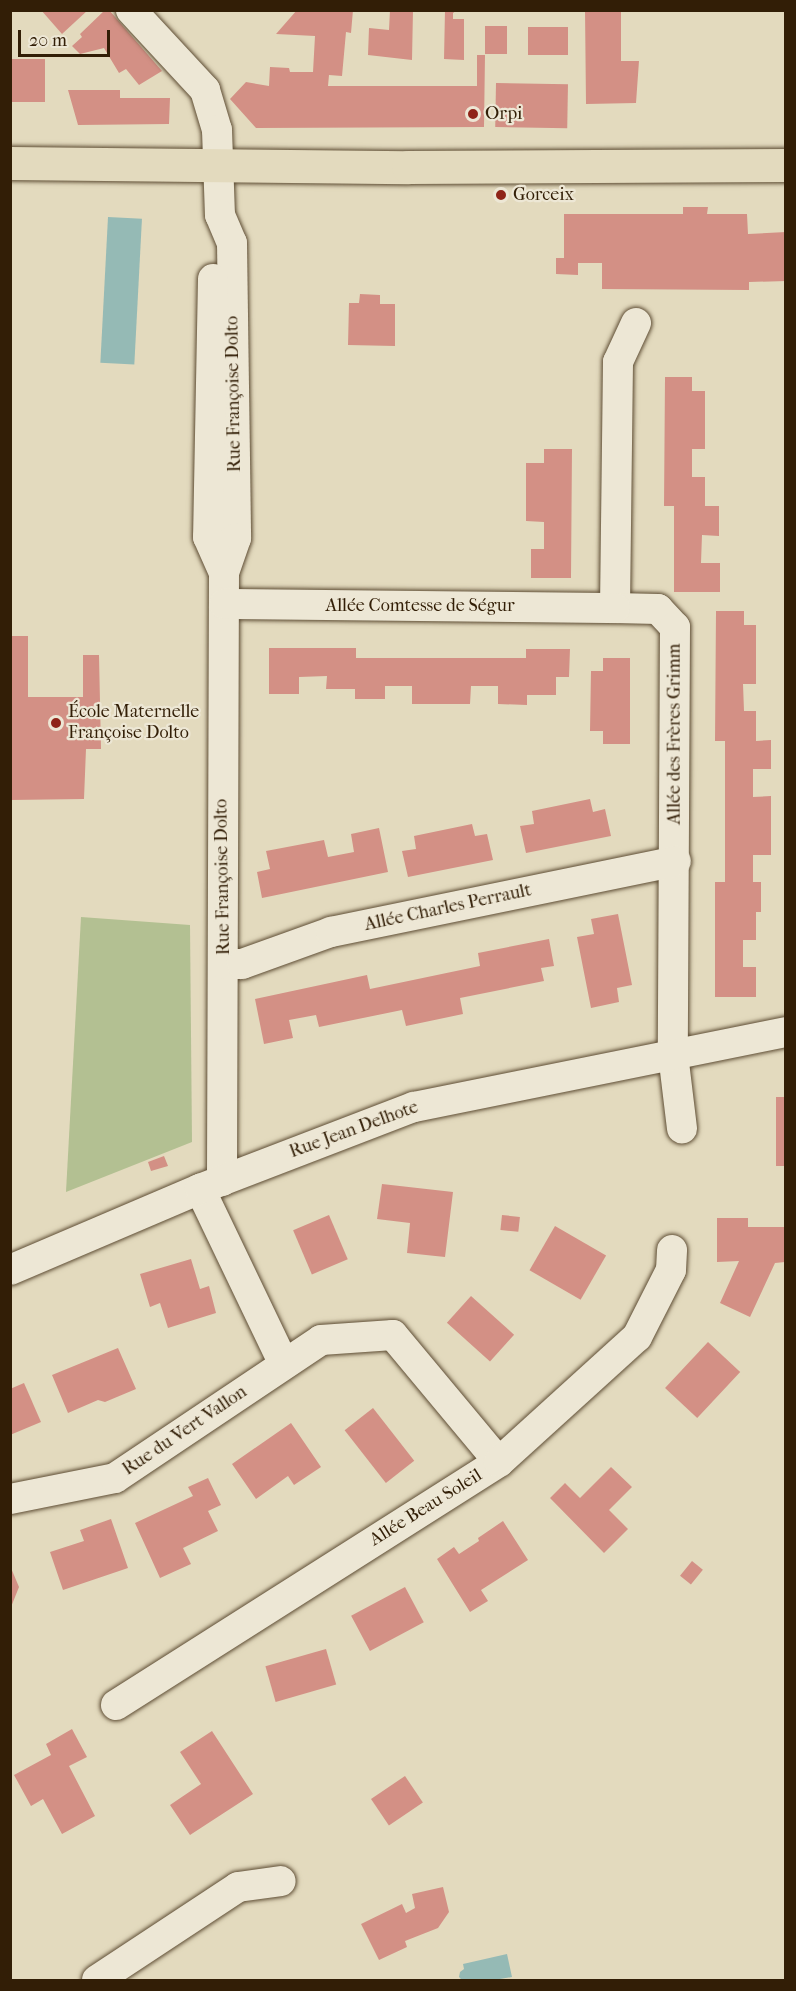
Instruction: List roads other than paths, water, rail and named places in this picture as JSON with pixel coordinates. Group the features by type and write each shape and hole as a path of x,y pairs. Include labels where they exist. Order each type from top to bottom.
{"main road":[{"path":"10,163 786,165"}],"street":[{"name":"Rue Françoise Dolto","path":"131,10 205,90 217,130 220,215 213,262 208,537 224,573 222,761 224,964 211,1185"},
{"path":"615,608 618,362 636,323"},
{"name":"Allée Comtesse de Ségur","path":"224,604 615,608"},
{"name":"Allée des Frères Grimm","path":"615,608 658,609 675,627 674,1054"},
{"name":"Allée Charles Perrault","path":"224,964 242,964 331,932 676,861"},
{"name":"Rue Jean Delhote","path":"10,1270 211,1185 414,1107 786,1032"},
{"path":"674,1054 682,1128"},
{"path":"211,1185 284,1364"},
{"name":"Allée Beau Soleil","path":"116,1705 499,1462 637,1337 671,1270 672,1250"},
{"name":"Rue du Vert Vallon","path":"10,1499 115,1478 321,1340 393,1335 499,1462"},
{"path":"97,1980 238,1887 281,1881"}],"water":[{"path":"108,217 142,219 134,365 100,363"},
{"path":"507,1954 512,1977 494,1980 462,1980 459,1977 460,1972 464,1969 463,1964"}],"place":[{"name":"Orpi","path":"473,114"},
{"name":"Gorceix","path":"501,195"},
{"name":"École Maternelle Françoise Dolto","path":"56,723"}]}
